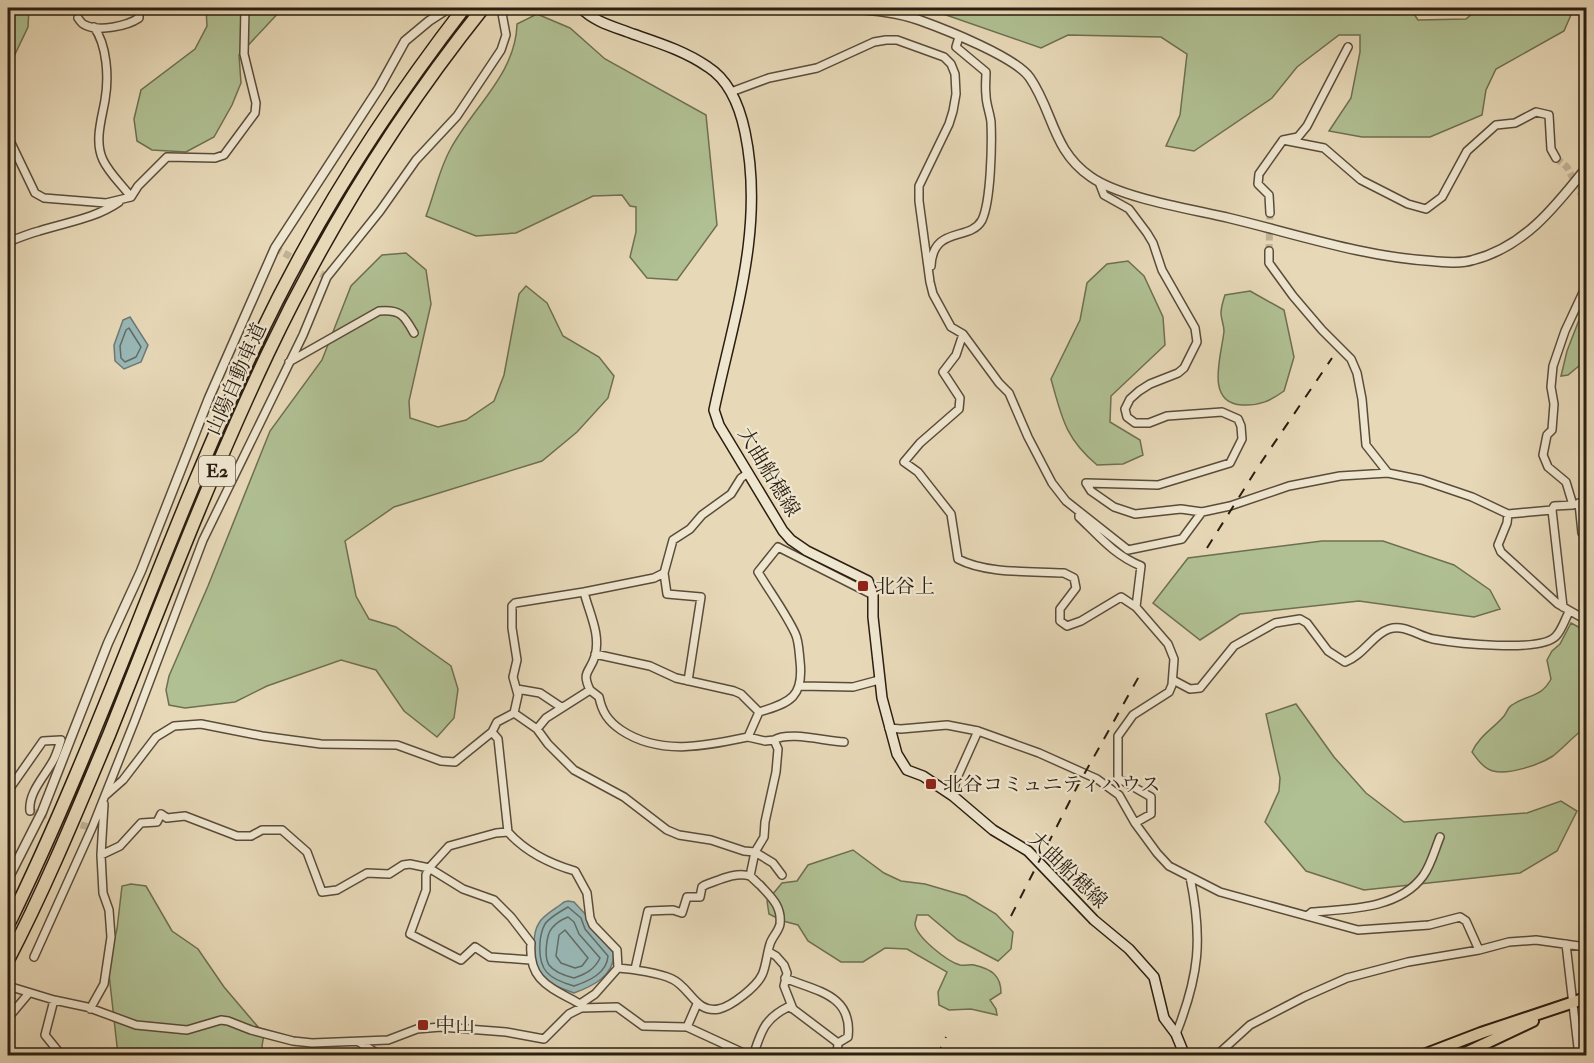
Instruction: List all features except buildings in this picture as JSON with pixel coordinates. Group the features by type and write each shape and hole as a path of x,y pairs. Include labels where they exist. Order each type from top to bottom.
{"highway":[{"name":"山陽自動車道","path":"8,925 34,873 169,543 253,349 280,294 354,166 455,14 464,8"},
{"name":"山陽自動車道","path":"8,960 49,878 267,354 324,246 369,170 422,90 482,9"}],"main road":[{"name":"大曲船穂線","path":"581,8 596,19 694,58 722,79 731,92 743,125 748,148 753,200 741,291 714,410 719,425 783,531 791,540 807,551 868,581 873,595 879,680 897,754 908,770 923,776 953,795 993,830 1028,851 1094,920 1129,949 1154,977 1164,1018 1176,1034 1185,1056"},
{"path":"1421,1056 1481,1033 1587,998"},
{"path":"1459,1056 1518,1030 1555,1010"}],"street":[{"path":"78,18 85,25 94,27 119,27 139,18 139,8"},
{"path":"8,242 38,231 90,218 108,209 127,198 166,157 215,158 224,155 255,113 256,103 244,54 245,8"},
{"path":"34,957 104,797 203,540 303,335 327,277 380,211 416,160 457,116 501,50 506,35 501,8"},
{"path":"848,8 919,20 1002,56 1030,77 1064,151 1078,167 1099,182 1139,196 1356,248 1413,260 1471,261 1499,251 1529,232 1552,210 1587,168"},
{"path":"8,879 42,812 108,643 141,571 210,398 275,248 379,88 405,41 446,10 455,14"},
{"path":"94,27 102,42 106,75 106,97 99,143 102,159 127,198"},
{"path":"930,282 931,260 936,246 952,235 976,228 982,219 988,187 991,123 986,97 986,72 956,47 960,37"},
{"path":"731,92 769,78 818,68 873,42 897,40 944,57 951,64 955,74 956,93 953,111 919,186 919,201 933,294 951,327 963,334 1009,393 1028,437 1052,483 1066,501 1128,550 1182,540 1202,512"},
{"path":"1270,213 1269,195 1258,184 1258,174 1283,140 1298,137 1307,126 1348,46"},
{"path":"1283,140 1324,148 1361,180 1407,204 1426,209 1442,197 1467,151 1496,125 1515,123 1536,112 1549,115 1551,149 1556,158"},
{"path":"8,142 11,143 35,193 44,198 106,203 127,198"},
{"path":"1099,182 1104,195 1129,209 1147,233 1153,243 1162,270 1195,328 1197,342 1184,368 1178,373 1150,384 1130,399 1125,409 1127,417 1135,423 1149,423 1167,416 1222,412 1238,419 1242,439 1230,463 1158,485 1086,483 1091,491 1114,507 1135,514 1181,509 1202,512 1230,506 1289,486 1340,477 1388,473 1432,483 1472,496 1508,513 1552,510 1554,506 1580,503"},
{"path":"1269,250 1269,263 1293,296 1351,359 1357,373 1362,399 1366,445 1388,473"},
{"path":"1587,286 1565,331 1553,366 1552,429 1547,435 1543,455 1548,467 1566,482 1580,503 1582,533 1587,535"},
{"path":"289,362 379,311 393,309 399,312 414,333"},
{"path":"963,334 956,355 943,372 960,398 959,409 920,443 904,462 918,472 951,514 958,559 968,564 989,568 1064,573 1074,578 1076,588 1060,609 1060,621 1067,626 1081,621 1121,597 1136,607 1168,645 1174,659 1173,680 1169,692 1133,715 1118,736 1118,778 1151,796 1151,814 1135,823"},
{"path":"688,681 701,597 667,594 664,573 673,540 690,529 702,515 730,494 741,478 748,473"},
{"path":"1173,680 1190,689 1200,688 1234,646 1275,624 1300,619 1307,623 1328,651 1345,662 1354,658 1377,636 1389,629 1405,628 1432,639 1499,646 1548,642 1557,636 1566,609 1552,510"},
{"path":"1079,512 1079,517 1115,552 1141,566 1136,607"},
{"path":"1508,513 1507,523 1498,545 1501,552 1538,588 1566,609 1587,620"},
{"path":"748,737 759,712 784,703 801,686 796,635 758,572 778,547 873,595"},
{"path":"90,1008 104,984 111,937 109,910 103,892 101,855 104,797 123,780 156,737 174,726 201,724 262,736 321,744 398,745 441,761 455,762 492,732 497,722 514,713 518,695 513,677 517,660 512,628 512,606 515,603 654,578 664,573"},
{"path":"584,592 595,622 595,654 585,674 585,680 590,690 599,696 602,712 615,726 646,743 693,747 748,737 765,741 790,735 843,742"},
{"path":"595,654 650,666 688,681 734,690 759,712"},
{"path":"801,686 853,687 879,680"},
{"path":"517,689 540,693 561,707"},
{"path":"537,729 546,718 590,690"},
{"path":"514,713 537,729 574,770 624,797 667,830 755,852 773,863 782,875"},
{"path":"889,728 901,729 947,724 978,731 1039,753 1097,779 1119,795 1156,853 1169,866 1220,892 1358,930 1429,925 1460,917 1466,921 1479,950"},
{"path":"953,795 956,780 978,731"},
{"path":"8,986 90,1008 136,1025 187,1030 221,1020 251,1030 312,1044 388,1040 417,1029 441,1027 506,1032 544,1039 569,1014 595,994 618,968 617,950 593,925 587,893 575,871 542,858 515,840 508,832 498,739 492,732"},
{"path":"8,791 43,741 61,740 55,757 29,805 30,811"},
{"path":"750,876 755,852 764,837 776,772 778,749 774,740"},
{"path":"101,855 120,846 141,823 157,822 161,814 167,818 185,816 237,836 251,836 262,830 282,830 307,852 322,892 337,890 367,873 389,874 403,865 410,864 429,868 463,889 494,900 531,943 530,960 534,970 543,981 580,1006 617,1007 643,1026 687,1027 751,1056 767,1021 788,1007 838,1042"},
{"path":"508,832 449,846 429,868 424,897 410,934 461,960 475,947 490,957 530,960"},
{"path":"1306,916 1312,912 1364,908 1412,889 1424,874 1440,837"},
{"path":"618,968 635,969 672,979 683,987 697,1004 709,1009 720,1009 739,998 762,975 772,937 780,926 777,903 750,876 728,876 702,887 700,897 687,897 682,913 673,910 648,911 635,969"},
{"path":"1176,1034 1188,1003 1199,946 1197,909 1190,877"},
{"path":"1216,1056 1250,1025 1347,978 1408,962 1479,950 1509,942 1527,940 1587,947"},
{"path":"1566,944 1579,1056"},
{"path":"769,952 784,964 787,972 784,986 793,1009"},
{"path":"786,978 830,995 840,1003 849,1028 848,1037 838,1042"},
{"path":"8,1018 26,991"},
{"path":"54,1000 45,1035 62,1056"},
{"path":"687,1027 697,1004"},
{"path":"359,1042 381,1056"},
{"path":"837,1056 838,1042"}],"green space":[{"path":"8,8 29,8 28,27 8,69"},
{"path":"206,8 283,8 239,55 241,83 214,137 186,152 152,150 137,141 134,119 141,90 195,49 207,26"},
{"path":"926,8 1410,8 1418,20 1466,19 1479,8 1574,8 1564,31 1496,69 1486,90 1482,115 1430,137 1362,137 1329,131 1351,98 1360,52 1360,35 1339,35 1297,67 1272,98 1194,151 1166,146 1180,115 1187,54 1161,37 1068,35 1041,48"},
{"path":"537,14 570,28 605,59 706,115 717,225 677,280 647,278 630,257 636,232 636,207 630,206 622,195 593,196 516,233 476,236 426,216 450,150 501,75 509,59 515,42 517,24"},
{"path":"406,253 426,270 431,304 409,401 410,418 438,427 466,420 494,401 504,375 519,294 526,286 547,303 563,336 599,357 614,376 608,398 577,432 542,461 394,507 345,541 356,596 369,619 396,627 451,666 458,689 454,718 437,737 404,711 376,670 341,660 267,686 235,702 185,708 169,705 166,690 169,676 270,431 322,360 351,286 382,255"},
{"path":"1128,261 1144,276 1163,317 1165,345 1111,396 1110,422 1140,440 1143,455 1123,464 1097,465 1071,436 1062,416 1051,379 1080,320 1087,283 1107,264"},
{"path":"1250,291 1284,310 1294,357 1284,391 1264,402 1242,405 1230,402 1223,396 1219,387 1219,364 1224,331 1221,311 1225,295"},
{"path":"1586,302 1586,360 1568,375 1561,376 1567,351"},
{"path":"1322,541 1383,541 1454,565 1490,590 1500,609 1474,617 1359,601 1240,614 1200,640 1153,603 1188,558"},
{"path":"1571,623 1586,631 1586,730 1582,730 1553,756 1540,763 1507,772 1487,768 1472,752 1482,737 1511,706 1538,693 1547,685 1551,679 1547,660 1560,644"},
{"path":"1296,704 1334,757 1366,793 1404,822 1527,813 1561,801 1577,811 1557,851 1520,873 1364,890 1306,871 1265,822 1279,791 1280,778 1266,714"},
{"path":"853,850 884,873 901,881 925,884 966,896 996,914 1013,932 1011,949 998,961 958,940 928,915 917,915 915,923 927,942 948,959 960,965 980,967 997,977 1001,993 990,1000 997,1015 971,1009 949,1010 939,1005 938,992 947,972 907,949 885,948 863,962 841,962 808,941 798,925 769,914 767,901 782,883 797,881 808,865"},
{"path":"131,884 146,886 172,931 198,949 224,987 264,1034 263,1055 118,1055 108,965 117,929 122,886"}],"water":[{"path":"130,317 148,345 141,362 124,369 115,361 114,345 123,320"},
{"path":"568,901 574,902 587,916 589,926 614,953 610,968 601,979 574,993 556,986 543,977 535,965 534,956 535,937 539,923 547,914"}],"tunnel":[{"path":"1556,158 1567,167 1586,203"},
{"path":"1269,251 1270,213"},
{"path":"275,248 327,277"},
{"path":"30,811 92,828"}],"railway":[{"path":"1207,548 1258,467 1332,358"},
{"path":"1011,916 1077,787 1142,671"},
{"path":"937,1056 946,1037"}],"place":[{"name":"北谷上","path":"863,586"},
{"name":"北谷コミュニティハウス","path":"931,784"},
{"name":"中山","path":"423,1025"}]}
